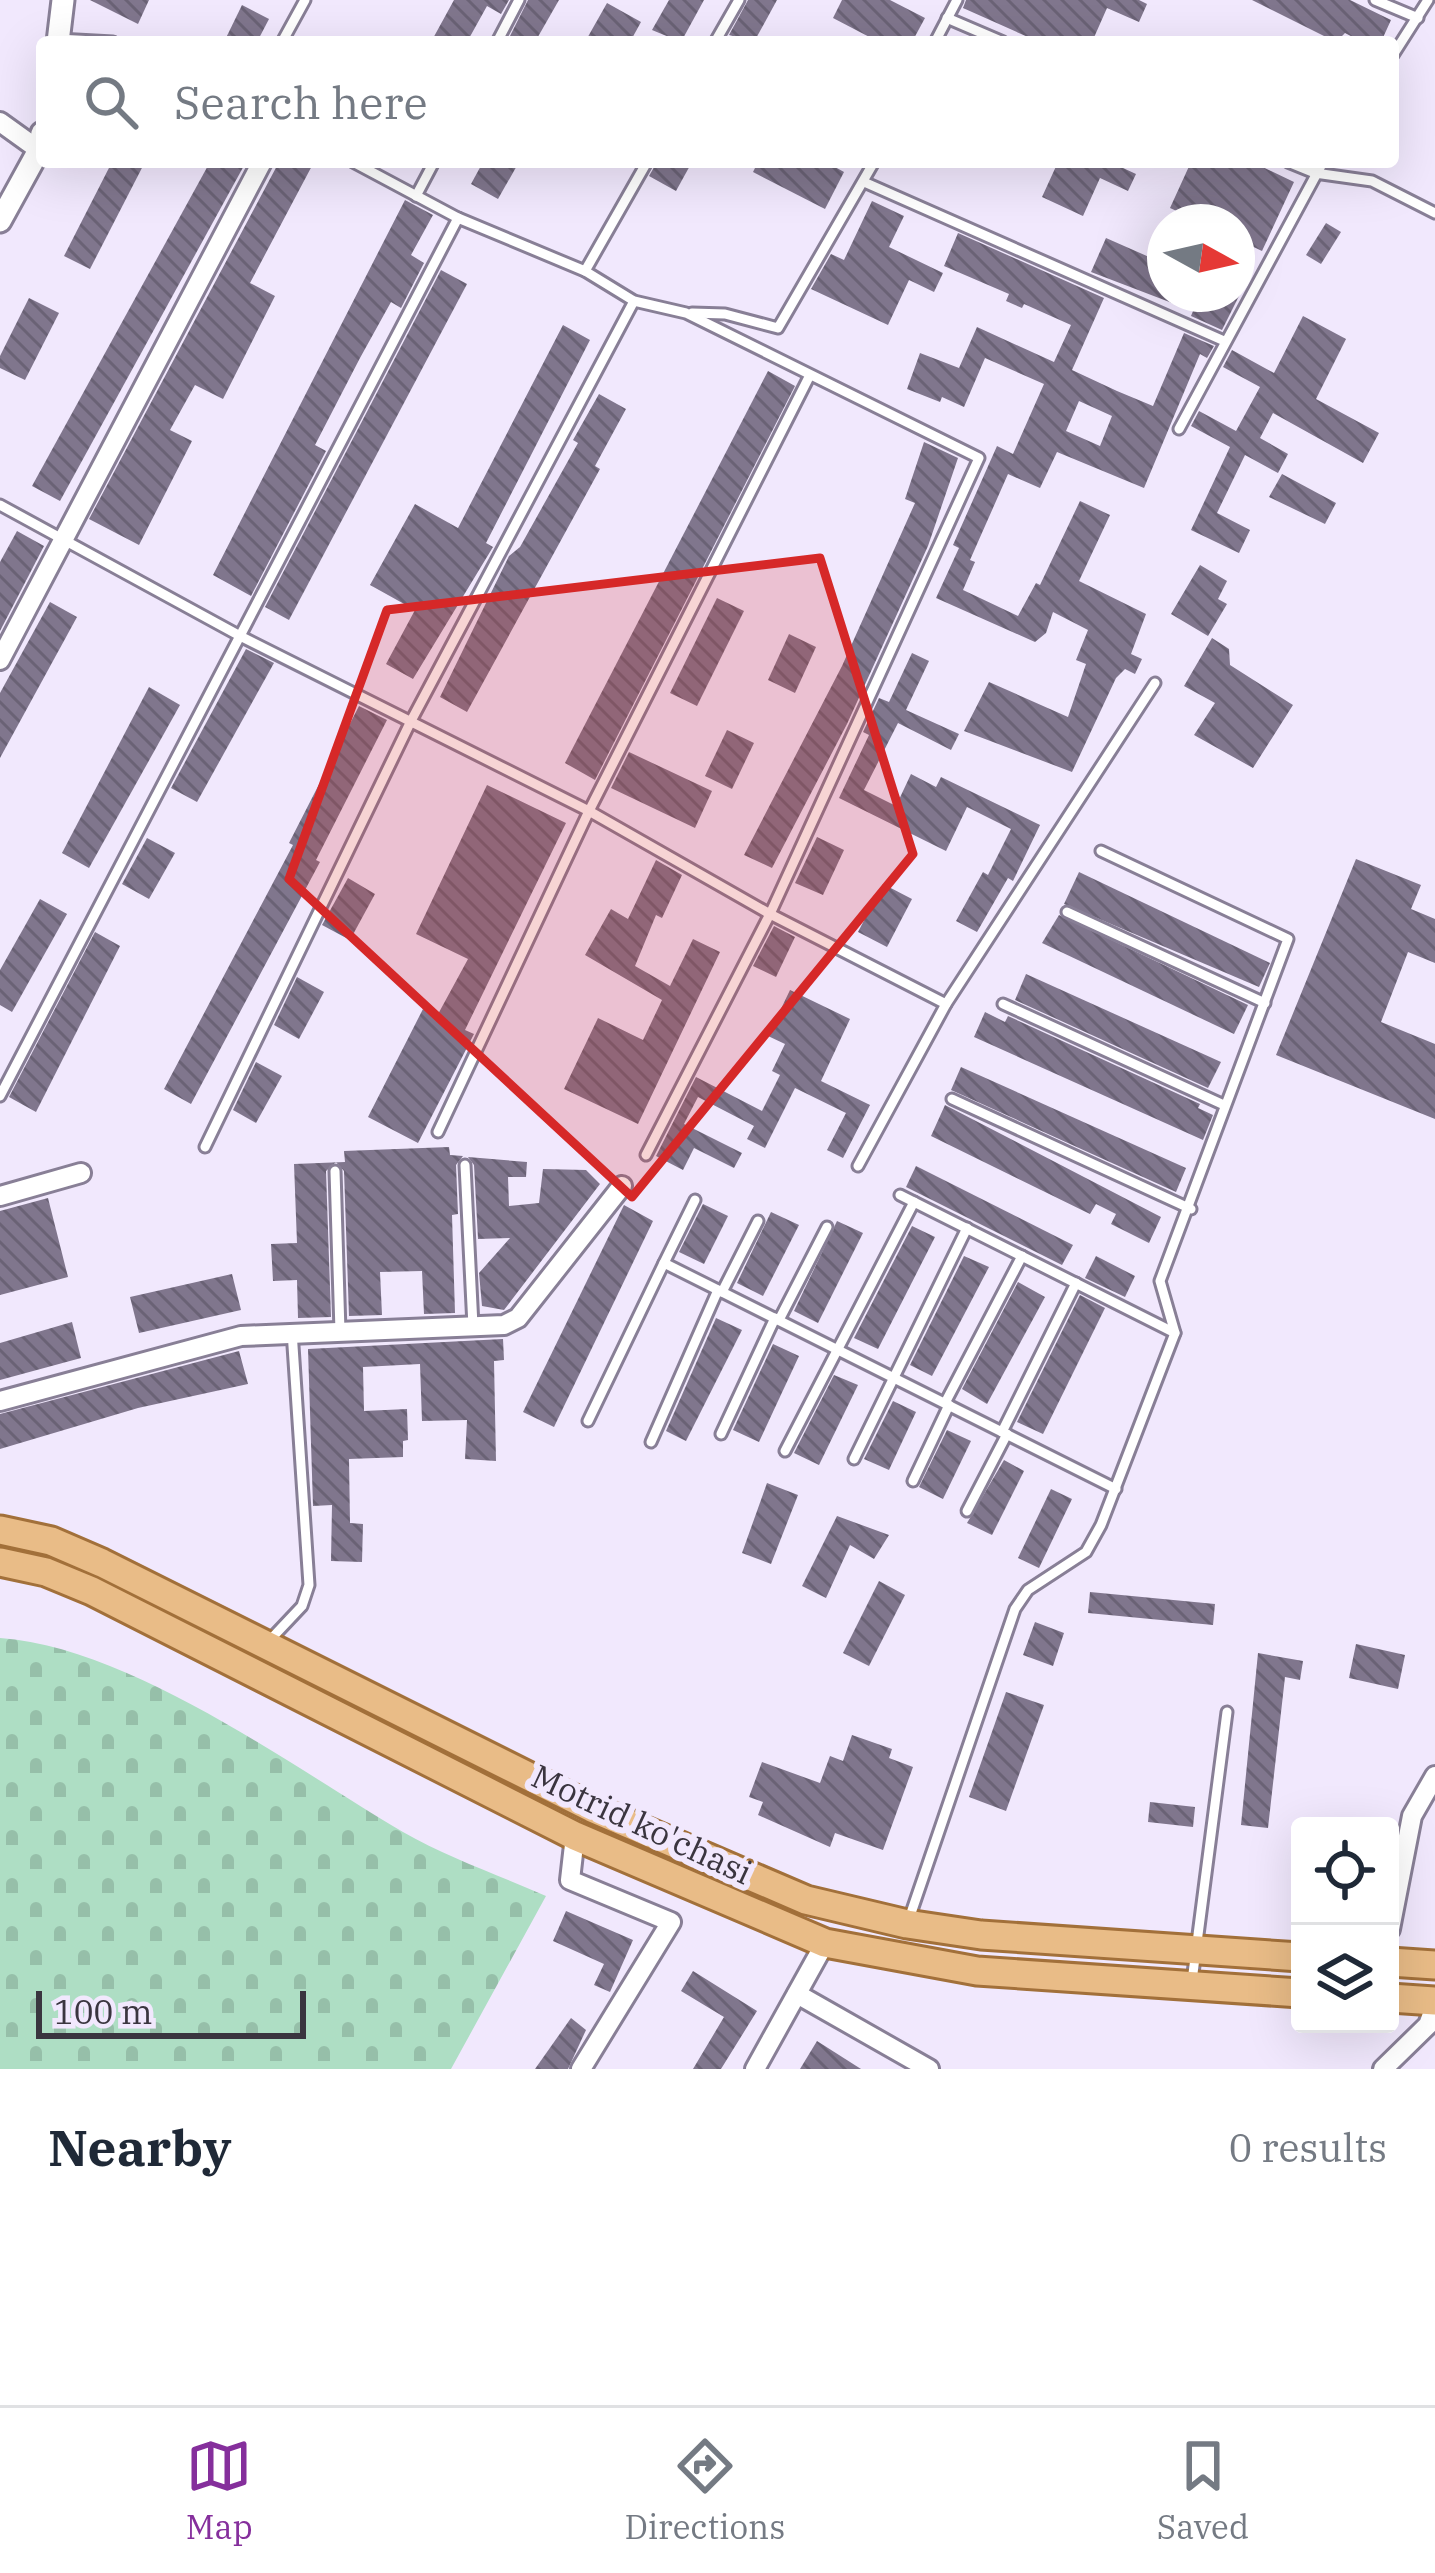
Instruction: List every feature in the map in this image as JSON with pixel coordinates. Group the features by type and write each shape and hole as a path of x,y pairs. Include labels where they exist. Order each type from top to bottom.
{"main road":[{"name":"Motrid ko'chasi","path":"0,1530 76,1552 718,1865 806,1900 907,1924 1017,1939 1291,1956"},
{"name":"Motrid ko'chasi","path":"0,1562 46,1572 92,1591 575,1836 825,1943 977,1971 1291,1992"},
{"path":"1399,1963 1435,1965"},
{"path":"1399,1999 1435,2004"}],"street":[{"path":"58,36 62,0"},
{"path":"0,122 36,140"},
{"path":"0,220 36,150"},
{"path":"0,660 259,168"},
{"path":"0,1196 80,1173"},
{"path":"0,1400 242,1336 504,1325 518,1318 622,1186"},
{"path":"1391,1925 1412,1816 1435,1776"},
{"path":"575,1836 570,1880 670,1922 581,2069"},
{"path":"755,2069 825,1943"},
{"path":"797,1994 929,2069"},
{"path":"1383,2069 1428,2025 1435,2004"}],"lane":[{"path":"285,36 304,0"},
{"path":"499,36 519,0"},
{"path":"719,36 739,0"},
{"path":"937,36 957,0"},
{"path":"1375,0 1418,18"},
{"path":"1399,47 1428,0"},
{"path":"946,18 990,36"},
{"path":"364,168 458,218 585,271 634,301 686,313 725,314 778,328 871,168"},
{"path":"416,196 431,168"},
{"path":"585,271 644,168"},
{"path":"1303,168 1372,181 1435,213"},
{"path":"1178,428 1319,168"},
{"path":"863,182 1222,340"},
{"path":"0,1096 458,218"},
{"path":"206,1147 410,721 634,301"},
{"path":"646,1155 770,914 979,458 686,313"},
{"path":"438,1132 589,811 808,376"},
{"path":"0,505 242,637 589,811 770,914 946,1004"},
{"path":"858,1166 946,1004 1155,683"},
{"path":"907,1924 1015,1609 1028,1590 1086,1552 1116,1489 1175,1333 1160,1281 1191,1209 1288,939 1101,851"},
{"path":"1067,911 1265,1003"},
{"path":"1003,1004 1225,1105"},
{"path":"952,1100 1191,1209"},
{"path":"465,1165 472,1326"},
{"path":"335,1171 340,1330"},
{"path":"899,1195 1175,1333"},
{"path":"589,1421 695,1200"},
{"path":"785,1451 914,1202"},
{"path":"651,1442 720,1291 758,1221"},
{"path":"721,1434 827,1227"},
{"path":"854,1459 967,1228"},
{"path":"913,1481 1022,1256"},
{"path":"664,1263 1116,1489"},
{"path":"967,1510 1076,1283"},
{"path":"266,1644 302,1606 309,1585 292,1331"},
{"path":"1191,1986 1227,1712"}],"highlighted area":[{"path":"820,558 913,854 632,1197 289,879 387,610"}],"green space":[{"path":"0,1638 50,1646 155,1686 420,1841 546,1896 451,2069 0,2069"}],"building":[{"path":"90,0 149,0 138,24"},
{"path":"454,0 509,0 501,14 487,6 470,36 434,36"},
{"path":"528,0 559,0 538,36 510,36"},
{"path":"669,0 704,0 684,36 652,30"},
{"path":"748,0 777,0 757,36 729,35"},
{"path":"842,0 890,0 925,18 915,36 868,36 833,18"},
{"path":"966,0 1139,0 1147,4 1139,22 1107,8 1095,36 1026,36 963,8"},
{"path":"1252,0 1350,0 1391,20 1384,36 1324,36"},
{"path":"607,3 641,22 633,36 588,36"},
{"path":"242,5 269,19 260,36 227,36"},
{"path":"109,168 142,168 90,269 64,256"},
{"path":"207,168 243,168 60,501 32,486"},
{"path":"276,168 311,168 250,283 275,296 223,399 195,385 170,430 192,441 139,545 89,519"},
{"path":"480,168 516,168 498,199 471,184"},
{"path":"654,168 689,168 676,191 649,176"},
{"path":"755,168 837,168 844,172 825,209 753,172"},
{"path":"1055,168 1123,168 1136,174 1128,191 1100,178 1083,216 1042,197"},
{"path":"1188,168 1265,168 1294,182 1262,251 1255,248 1255,204 1172,204"},
{"path":"405,200 433,215 411,255 424,263 401,308 391,302 360,358 315,445 326,451 251,596 213,575"},
{"path":"872,201 904,216 889,247 943,273 934,292 909,280 888,325 811,289 831,254 844,260"},
{"path":"1326,223 1341,232 1321,264 1306,255"},
{"path":"958,233 1104,298 1072,370 1153,406 1184,333 1214,346 1207,358 1200,354 1144,488 1057,452 1040,488 1008,474 970,560 975,562 963,590 1018,616 1036,583 1040,585 1080,501 1110,515 1079,581 1146,614 1131,654 1142,659 1135,674 1125,669 1116,678 1072,772 964,731 989,682 1068,717 1086,664 1076,660 1088,630 1053,612 1046,633 1035,642 936,598 959,548 953,545 997,446 1013,454 1044,384 985,358 964,407 907,389 920,353 959,368 977,327 1054,362 1071,325 1006,301 1009,294 944,266","holes":["1079,401 1112,416 1100,446 1066,431"]},
{"path":"1106,238 1147,256 1147,293 1091,272"},
{"path":"441,270 467,284 289,620 265,607"},
{"path":"29,298 59,313 25,380 0,368 0,356"},
{"path":"1193,312 1231,312 1222,330 1191,316"},
{"path":"1303,316 1346,339 1316,399 1379,433 1363,463 1273,413 1260,438 1288,454 1278,473 1245,455 1217,513 1250,530 1239,553 1191,530 1230,447 1191,426 1199,411 1236,431 1260,387 1223,367 1232,350 1274,373"},
{"path":"563,325 590,340 486,543 493,547 413,679 386,664 415,610 370,585 415,504 458,528"},
{"path":"768,371 795,386 595,780 565,763"},
{"path":"599,394 626,409 595,466 600,469 467,712 440,697 509,556 520,547 578,443 573,440"},
{"path":"924,442 958,458 928,546 847,724 772,868 744,855 842,666 915,503 905,499"},
{"path":"1282,474 1336,503 1325,524 1269,497"},
{"path":"17,531 44,546 0,631 0,562"},
{"path":"1200,565 1227,581 1218,599 1227,604 1208,636 1171,614"},
{"path":"717,598 744,611 697,706 670,693"},
{"path":"50,602 77,617 0,758 0,693"},
{"path":"789,634 816,647 795,693 768,680"},
{"path":"1212,638 1229,649 1230,665 1293,705 1253,768 1194,735 1215,703 1184,686"},
{"path":"246,649 274,663 197,802 171,788"},
{"path":"912,653 929,661 906,710 959,734 951,750 898,723 864,790 896,806 911,774 936,787 941,777 1040,825 1013,881 1008,878 977,932 956,921 983,872 988,875 1011,829 967,807 946,851 839,798 869,735 863,732 879,698 889,702"},
{"path":"149,687 180,705 89,868 62,853"},
{"path":"359,706 387,720 316,860 320,862 191,1104 164,1089 293,845 289,843"},
{"path":"727,730 754,743 732,789 705,776"},
{"path":"629,752 712,791 695,828 611,788"},
{"path":"487,785 566,823 465,1030 474,1034 418,1143 368,1117 423,1009 437,1016 468,959 416,934"},
{"path":"817,837 844,850 823,895 795,883"},
{"path":"147,838 175,853 149,899 122,884"},
{"path":"1356,859 1421,885 1411,909 1435,919 1435,963 1408,952 1381,1022 1435,1044 1435,1119 1276,1055"},
{"path":"656,860 682,875 662,918 656,915 635,966 670,986 693,939 720,952 638,1124 564,1089 598,1018 643,1040 662,1000 585,955 611,909 628,919"},
{"path":"1079,872 1270,963 1259,987 1064,904"},
{"path":"348,878 375,894 350,940 322,925"},
{"path":"883,884 912,899 887,947 858,932"},
{"path":"40,899 67,914 12,1012 0,1005 0,970"},
{"path":"1059,915 1248,1005 1234,1034 1042,943"},
{"path":"774,926 795,937 776,977 753,966"},
{"path":"95,932 120,946 36,1112 9,1097"},
{"path":"1026,974 1221,1062 1208,1088 1015,1000"},
{"path":"297,977 324,992 299,1039 274,1025"},
{"path":"790,990 850,1019 821,1081 870,1105 843,1158 827,1150 846,1113 795,1088 765,1148 747,1139 754,1126 698,1097 684,1124 742,1153 734,1168 694,1148 683,1170 656,1156 696,1077 762,1111 780,1075 772,1071 785,1044 768,1036"},
{"path":"985,1012 1005,1022 1008,1016 1200,1104 1198,1108 1213,1115 1203,1140 974,1037"},
{"path":"256,1062 282,1076 256,1123 233,1110"},
{"path":"961,1067 1186,1168 1176,1192 951,1090"},
{"path":"945,1105 1161,1217 1149,1243 1111,1224 1116,1214 1096,1204 1090,1214 931,1136"},
{"path":"449,1147 450,1155 463,1156 456,1165 458,1214 452,1215 455,1313 424,1314 422,1271 380,1272 382,1315 349,1316 344,1171 336,1162 345,1162 344,1151"},
{"path":"468,1157 527,1162 526,1177 508,1177 509,1206 539,1203 543,1169 586,1170 600,1184 504,1310 482,1306 479,1273 510,1238 478,1239 474,1165"},
{"path":"336,1162 326,1171 331,1317 298,1318 297,1280 273,1281 271,1244 297,1243 294,1164"},
{"path":"916,1166 1073,1245 1062,1265 906,1187"},
{"path":"48,1198 68,1277 0,1295 0,1211"},
{"path":"703,1204 728,1216 704,1264 679,1252"},
{"path":"624,1205 653,1221 554,1427 523,1412"},
{"path":"771,1212 799,1225 763,1296 737,1283"},
{"path":"837,1221 863,1233 818,1323 794,1311"},
{"path":"912,1226 935,1237 878,1349 854,1338"},
{"path":"964,1256 989,1267 932,1376 910,1365"},
{"path":"1096,1256 1135,1276 1125,1297 1085,1278"},
{"path":"232,1274 241,1310 139,1333 130,1297"},
{"path":"1018,1282 1045,1297 987,1404 962,1389"},
{"path":"1080,1295 1105,1308 1043,1434 1017,1422"},
{"path":"716,1318 742,1330 686,1441 666,1431"},
{"path":"72,1322 81,1358 0,1380 0,1343"},
{"path":"503,1339 504,1360 494,1361 496,1461 465,1459 467,1420 422,1421 420,1364 363,1367 364,1411 407,1409 408,1440 403,1441 403,1457 349,1459 350,1523 363,1524 362,1562 331,1561 332,1505 313,1506 308,1349"},
{"path":"773,1344 799,1356 759,1442 733,1430"},
{"path":"239,1351 248,1384 138,1408 0,1449 0,1414"},
{"path":"834,1375 858,1385 819,1465 794,1453"},
{"path":"893,1401 916,1412 889,1470 864,1459"},
{"path":"947,1430 971,1441 943,1499 919,1487"},
{"path":"1004,1460 1024,1471 992,1535 967,1523"},
{"path":"767,1483 798,1495 771,1564 742,1553"},
{"path":"1051,1489 1072,1499 1039,1568 1018,1558"},
{"path":"837,1516 889,1535 874,1559 850,1545 826,1598 802,1586"},
{"path":"879,1581 905,1595 869,1666 843,1653"},
{"path":"1090,1592 1215,1604 1213,1625 1088,1613"},
{"path":"1035,1622 1064,1633 1053,1666 1023,1655"},
{"path":"1356,1644 1405,1655 1398,1689 1349,1678"},
{"path":"1258,1653 1303,1661 1300,1680 1285,1677 1268,1828 1241,1825"},
{"path":"1006,1692 1044,1705 1006,1811 969,1797"},
{"path":"852,1735 892,1749 889,1758 913,1767 883,1850 835,1833 830,1847 758,1815 763,1802 749,1797 762,1762 820,1783 830,1756 843,1761"},
{"path":"1150,1802 1195,1807 1193,1827 1148,1822"},
{"path":"566,1911 633,1940 610,1992 594,1985 604,1964 553,1941"},
{"path":"693,1971 757,2011 721,2069 693,2069 724,2017 681,1991"},
{"path":"571,2018 586,2030 568,2069 535,2069"},
{"path":"817,2041 861,2069 800,2069"}]}
